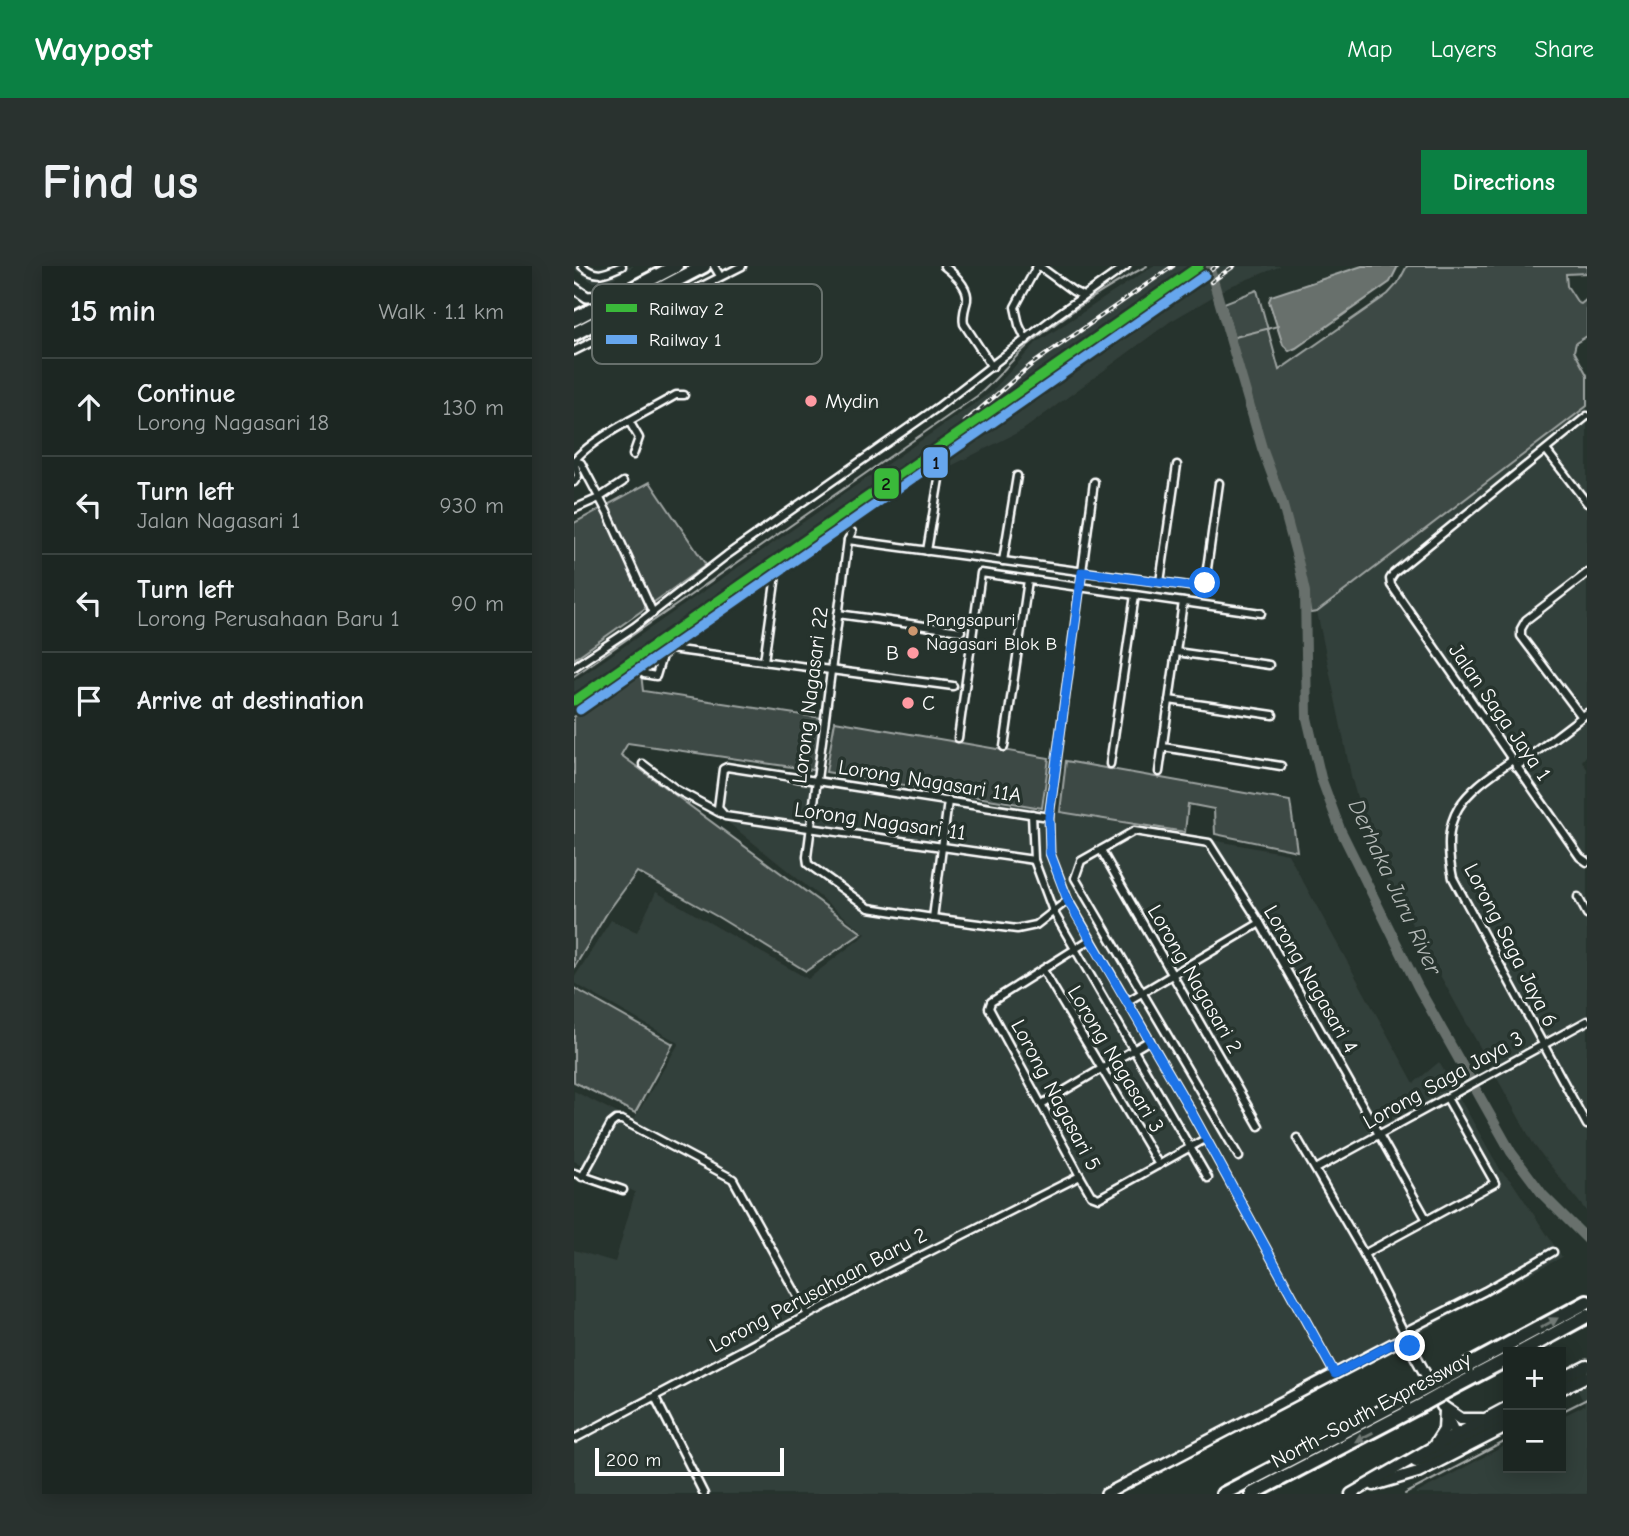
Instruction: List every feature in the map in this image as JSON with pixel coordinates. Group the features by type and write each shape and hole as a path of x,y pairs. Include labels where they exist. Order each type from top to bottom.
{"highway":[{"path":"643,284 677,266"},
{"path":"670,284 704,266"},
{"path":"574,319 592,310"},
{"path":"574,334 592,325"},
{"name":"North–South Expressway","path":"1252,1494 1587,1301"},
{"path":"1530,1347 1587,1316"},
{"name":"North–South Expressway","path":"1447,1384 1503,1361"},
{"name":"North–South Expressway","path":"1223,1494 1422,1398"}],"main road":[{"path":"1566,1376 1587,1366"},
{"path":"1566,1386 1587,1376"},
{"path":"1443,1408 1461,1419 1488,1418"},
{"path":"1433,1447 1444,1430 1443,1408"},
{"path":"1355,1492 1412,1474 1503,1410"},
{"path":"1389,1472 1435,1455 1503,1419"},
{"path":"1355,1492 1433,1447 1458,1443 1503,1428"}],"street":[{"path":"582,266 594,274 603,275 622,266"},
{"path":"714,266 720,276"},
{"path":"704,284 742,266"},
{"path":"944,266 954,274 967,292 964,324 992,367"},
{"path":"1026,340 1015,307 1038,266 1083,296"},
{"path":"574,667 653,613 727,555 855,467 1126,266"},
{"path":"574,288 587,297 592,297"},
{"path":"575,349 592,340"},
{"path":"574,461 585,450 629,421 676,395 684,395"},
{"path":"1587,416 1546,450 1587,503"},
{"path":"629,421 639,438 633,454"},
{"name":"Jalan Saga Jaya 1","path":"1546,450 1390,579 1514,764 1580,857 1587,862"},
{"path":"574,461 581,463 653,613"},
{"path":"574,461 578,476 574,482"},
{"path":"1160,582 1177,465"},
{"path":"1003,561 1017,475"},
{"path":"927,551 939,479"},
{"path":"574,509 599,498 624,482"},
{"path":"1094,482 1049,817 1050,853 1068,901 1206,1139 1335,1374"},
{"path":"848,540 1197,587 1205,583 1219,483"},
{"name":"Lorong Nagasari 22","path":"852,531 848,540 838,614 808,864 869,908 933,918"},
{"path":"958,738 981,573 1261,613"},
{"path":"1585,715 1521,636 1521,629 1527,620 1587,573"},
{"path":"764,661 776,575"},
{"path":"1004,747 1028,580"},
{"path":"1110,764 1135,595"},
{"path":"1159,772 1183,602"},
{"path":"838,614 961,631"},
{"path":"643,674 656,676 662,656 670,649 953,686"},
{"path":"1176,652 1269,665"},
{"path":"1169,700 1273,715"},
{"name":"Lorong Saga Jaya 6","path":"1585,715 1514,764 1478,784 1456,808 1450,827 1450,866 1453,878 1587,1125"},
{"path":"1163,747 1281,766"},
{"name":"Lorong Nagasari 11","path":"643,764 677,790 739,819 1034,860"},
{"name":"Lorong Nagasari 11A","path":"722,813 718,808 723,769 727,767 1049,817"},
{"path":"948,801 933,918 1017,929 1037,925 1068,901"},
{"path":"1032,814 1034,860 1053,911 1208,1178"},
{"name":"Lorong Nagasari 4","path":"1101,850 1134,831 1209,843 1260,923 1427,1220"},
{"path":"1101,850 1081,861 1075,878 1240,1157"},
{"name":"Lorong Nagasari 2","path":"1101,850 1259,1126"},
{"path":"1578,897 1587,914"},
{"path":"1128,1001 1260,923"},
{"path":"1043,970 1091,939"},
{"name":"Lorong Nagasari 5","path":"1043,970 991,1002 989,1008 1091,1195 1099,1198 1159,1165"},
{"name":"Lorong Nagasari 3","path":"1043,970 1159,1165"},
{"name":"Lorong Saga Jaya 3","path":"1316,1169 1587,1021"},
{"path":"1042,1104 1150,1040"},
{"path":"1364,1254 1495,1183 1447,1098"},
{"path":"582,1177 616,1119 733,1179 808,1315"},
{"path":"1297,1138 1364,1254 1403,1336 1443,1408 1458,1443"},
{"path":"1159,1165 1206,1139"},
{"path":"574,1173 623,1191"},
{"name":"Lorong Perusahaan Baru 2","path":"574,1439 808,1315 1080,1176"},
{"path":"1106,1494 1335,1374 1553,1252"},
{"path":"655,1396 704,1494"}],"shaded area":[{"path":"574,266 634,266 607,282 592,282 576,271"},
{"path":"1153,266 1281,266 1233,285 1171,321 1023,430 945,469 921,467 816,543 574,709 574,681 991,392 1036,343"},
{"path":"1362,266 1398,266 1390,282 1289,351 1283,345 1269,301 1271,296"},
{"path":"1407,266 1587,266 1587,273 1566,274 1567,286 1578,303 1581,304 1587,299 1587,336 1576,343 1574,351 1587,375 1587,406 1317,612 1310,613 1298,550 1259,430 1224,303 1257,290 1279,370 1388,294"},
{"path":"1587,406 1587,755 1582,761 1587,769 1587,1212 1534,1145 1374,856 1352,780 1317,612"},
{"path":"650,482 706,565 574,659 574,523"},
{"path":"640,664 643,691 822,718 813,770 628,743 621,755 862,933 806,971 718,917 637,872 607,913 574,968 574,717"},
{"path":"835,721 1049,758 1042,808 826,772"},
{"path":"1066,761 1290,801 1297,851 1215,834 1214,809 1188,804 1185,832 1060,812"},
{"path":"721,763 1060,812 1288,854 1414,1083 1439,1062 1501,1171 1512,1182 1562,1257 1116,1494 574,1494 574,1250 615,1262 635,1192 574,1161 574,1091 633,1121 679,1043 574,983 574,978 611,920 637,932 656,892 808,979 866,934 715,812"},
{"path":"574,988 673,1044 635,1113 574,1082"},
{"path":"1587,1379 1587,1494 1415,1494 1503,1447 1503,1473 1566,1473 1566,1414 1585,1405 1575,1385"}],"waterway":[{"path":"574,676 977,396 1045,331 1088,301 1147,266"},
{"name":"Derhaka Juru River","path":"1209,266 1299,565 1305,592 1307,718 1321,778 1340,829 1418,987 1511,1152 1543,1195 1587,1239"},
{"path":"1231,338 1278,326"},
{"path":"1565,1410 1587,1399"},
{"path":"1405,1494 1503,1443"}],"railway":[{"path":"965,422 1031,365 1173,266"},
{"path":"951,438 1037,390 1217,266"},
{"path":"1211,282 1234,266"},
{"path":"888,478 937,449"},
{"path":"828,524 875,486"}],"rail line":[{"name":"2","path":"574,701 1199,266"},
{"name":"1","path":"580,710 1205,275"}],"place":[{"name":"Mydin","path":"811,401"},
{"name":"Pangsapuri Nagasari Blok B","path":"913,631"},
{"name":"B","path":"913,653"},
{"name":"C","path":"908,703"}],"route":[{"path":"1205,583 1197,587 1082,572 1049,817 1050,853 1068,901 1188,1106 1335,1374 1398,1341 1403,1340 1410,1346"}]}
